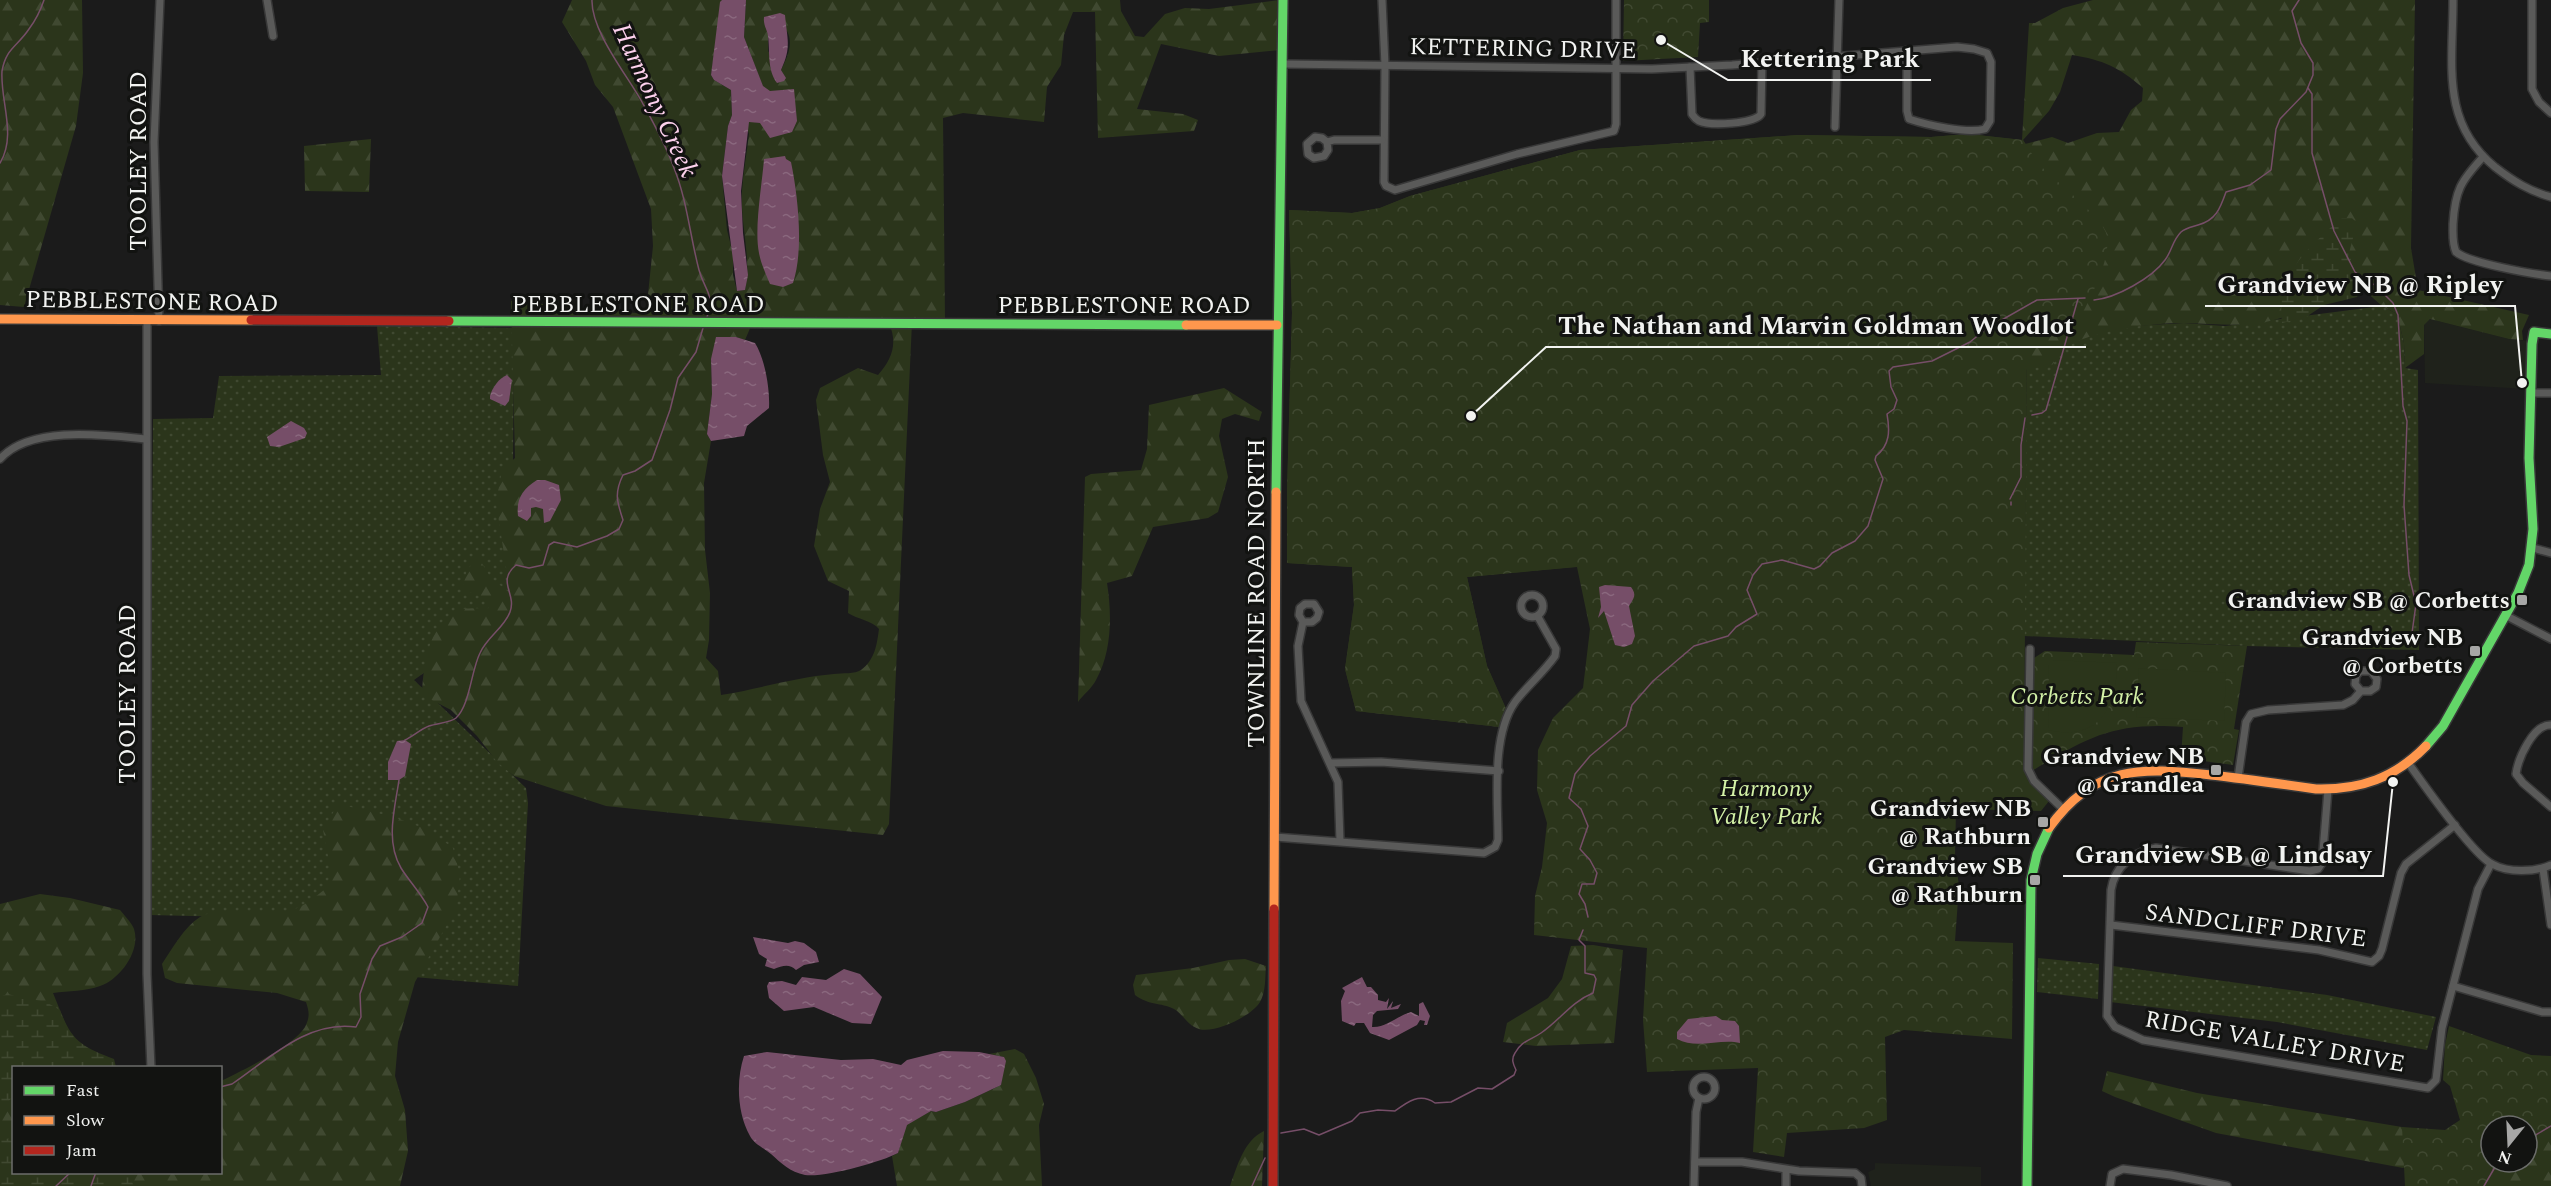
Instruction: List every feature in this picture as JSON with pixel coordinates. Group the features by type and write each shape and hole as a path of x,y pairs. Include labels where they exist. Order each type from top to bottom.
{"street":[{"name":"TOOLEY ROAD","path":"159,321 154,142 160,0"},
{"path":"267,0 273,36"},
{"name":"TOWNLINE ROAD NORTH","path":"1274,1186 1277,326 1283,0"},
{"path":"1382,0 1383,182 1395,190 1517,154 1607,134 1614,130 1616,124 1616,0"},
{"path":"1835,127 1835,57 1839,0"},
{"path":"2453,0 2453,98 2461,126 2483,157 2529,191 2551,197"},
{"path":"2532,0 2532,89 2539,102 2551,113"},
{"path":"1957,47 1987,53 1991,62 1990,121 1985,129 1949,127 1909,119 1906,111 1907,50 1957,47"},
{"name":"KETTERING DRIVE","path":"1283,64 1616,69 1762,63 1907,50"},
{"path":"1690,67 1692,114 1695,118 1706,123 1751,122 1759,118 1761,114 1762,63"},
{"path":"1327,142 1382,140"},
{"path":"2483,157 2458,187 2454,201 2453,234 2456,252 2502,267 2551,276"},
{"name":"PEBBLESTONE ROAD","path":"0,319 1277,326"},
{"name":"TOOLEY ROAD","path":"147,321 147,974 151,1066"},
{"path":"2027,1186 2031,880 2039,846 2063,809 2094,784 2133,771 2162,770 2328,790 2368,784 2409,764 2426,749 2443,726 2526,576 2533,548 2529,458 2534,332 2551,333"},
{"path":"2530,393 2551,393"},
{"path":"0,459 6,453 42,436 116,436 146,439"},
{"path":"2533,548 2551,553"},
{"path":"2505,615 2551,639"},
{"path":"1275,837 1484,853 1495,847 1498,840 1501,736 1515,703 1555,656 1556,649 1538,617"},
{"path":"1303,622 1298,646 1301,701 1338,782 1340,841"},
{"path":"2030,649 2028,769 2034,781 2063,809"},
{"path":"2238,778 2246,722 2252,714 2268,710 2343,705 2353,700 2361,691"},
{"path":"2551,725 2543,726 2533,736 2517,766 2516,774 2551,807"},
{"path":"1330,763 1382,762 1499,771"},
{"path":"2409,764 2456,825 2491,864 2515,870 2543,868 2551,865"},
{"name":"RIDGE VALLEY DRIVE","path":"2328,790 2322,863 2318,869 2310,871 2156,848 2142,851 2129,858 2113,879 2107,1016 2115,1027 2144,1040 2177,1047 2428,1088 2436,1080 2442,1028 2478,889 2491,864"},
{"name":"SANDCLIFF DRIVE","path":"2111,925 2319,951 2372,962 2379,956 2382,949 2401,873 2406,864 2456,825"},
{"path":"2543,868 2551,925"},
{"path":"2453,986 2542,1012 2551,1012"},
{"path":"1694,1186 1696,1112 1699,1098"},
{"path":"1695,1162 1752,1163 1786,1170 1855,1173 1861,1178 1862,1186"},
{"path":"2110,1186 2112,1174 2123,1168 2223,1186"},
{"path":"1786,1170 1786,1186"}],"shaded area":[{"path":"2430,319 2509,339 2530,341 2527,389 2425,383 2424,325"},
{"path":"1875,1163 1981,1167 1981,1186 1871,1186 1868,1172 1875,1169"}],"green space":[{"path":"0,0 82,0 83,73 76,126 24,307 0,305"},
{"path":"572,0 722,0 711,75 714,80 731,90 732,115 728,126 722,176 727,230 733,254 733,275 737,291 745,290 747,278 742,191 749,134 747,127 749,121 760,123 769,92 763,87 744,37 746,0 1120,0 1121,11 1135,36 1144,37 1165,14 1185,8 1209,9 1279,0 1279,50 1219,56 1161,44 1137,109 1183,114 1198,120 1194,131 1098,138 1095,12 1073,12 1064,35 1061,65 1047,87 1044,122 963,113 943,118 945,321 912,322 889,824 883,835 606,806 514,776 497,762 477,736 451,710 422,695 426,660 439,626 456,611 489,608 489,600 462,589 467,570 478,557 491,578 510,593 496,502 502,470 515,458 511,301 646,314 653,246 651,209 613,107 595,85 586,61 562,22","holes":["787,31 790,46 781,70 786,78 768,51 768,35","889,323 893,338 892,351 878,375 858,368 820,388 816,400 823,455 830,482 820,509 814,546 828,581 849,591 848,613 879,629 872,657 866,666 856,672 806,678 721,695 718,671 706,658 709,640 710,593 705,550 704,483 711,441 707,434 712,394 711,359 736,337 745,340 751,326"]},
{"path":"1624,0 1709,0 1709,22 1700,23 1698,57 1623,61"},
{"path":"2093,0 2415,0 2411,248 2418,290 2529,315 2522,331 2523,340 2509,339 2430,319 2424,325 2424,354 2405,368 2404,343 2397,314 2382,306 2345,273 2295,310 2281,318 2269,321 2234,325 2161,324 2084,338 2068,347 2052,365 2018,371 1658,559 1467,577 1487,666 1507,711 1500,727 1356,711 1345,669 1354,605 1352,567 1287,563 1292,313 1289,210 1352,213 1380,208 1410,196 1580,150 1798,135 1931,137 1968,134 2022,140 2029,23 2035,23 2063,8","holes":["2072,55 2102,62 2134,81 2143,88 2142,101 2131,110 2119,132 2097,133 2068,143 2052,137 2025,144 2023,140 2049,111 2060,92"]},
{"name":"Harmony Valley Park","path":"1968,134 2023,140 2038,163 2089,210 2107,236 2105,259 2101,271 2074,330 2027,333 2024,767 2029,781 2049,801 2041,811 1956,809 1955,856 1959,886 1955,941 2013,943 2012,1039 1904,1030 1885,1037 1887,1120 1864,1128 1787,1133 1784,1157 1753,1152 1758,1068 1647,1072 1643,1020 1647,948 1534,935 1535,896 1542,867 1547,823 1537,790 1538,750 1553,718 1583,688 1590,629 1577,567 1467,577 1487,666 1507,711 1500,727 1356,711 1345,669 1354,605 1352,567 1287,563 1292,313 1289,210 1352,213 1380,208 1410,196 1580,150 1798,135 1931,137"},
{"path":"371,139 369,192 305,191 304,146"},
{"path":"2341,218 2352,218 2357,223 2349,253 2360,291 2357,297 2324,305 2306,317 2282,323 2281,305 2289,276 2306,252"},
{"path":"2382,306 2397,314 2404,343 2405,368 2418,370 2419,650 2247,646 2024,636 2027,332 2184,323 2225,326"},
{"path":"377,326 514,328 512,594 520,604 414,680 526,788 528,803 518,986 414,977 321,919 149,915 153,419 213,418 219,376 381,375"},
{"path":"1224,388 1262,412 1259,421 1235,414 1222,419 1219,436 1228,477 1218,512 1208,518 1153,527 1132,576 1107,583 1110,607 1108,645 1094,683 1078,702 1085,477 1091,474 1141,470 1147,449 1149,405"},
{"name":"Corbetts Park","path":"2136,642 2247,646 2234,729 2239,730 2233,765 2181,758 2183,727 2159,726 2120,729 2103,734 2087,740 2032,771 2034,658 2045,651 2134,655"},
{"path":"2053,660 2117,663 2113,694 2108,707 2092,726 2080,731 2048,730 2049,663"},
{"path":"2139,668 2226,673 2224,721 2136,717"},
{"path":"338,804 394,817 428,830 453,848 460,875 456,908 415,982 398,1042 395,1076 405,1110 408,1151 400,1186 0,1186 0,904 40,894 70,898 120,910 133,927 135,937 132,955 115,977 100,986 89,989 53,993 83,1066 12,1066 12,1174 222,1174 222,1080 268,1057 292,1041 306,1025 309,1016 307,1005 306,1002 277,993 177,983 165,978 162,964 184,932 200,917 222,911 286,911 305,904 328,887 330,866 323,830"},
{"path":"1593,945 1623,950 1614,1043 1536,1046 1503,1042 1507,1023 1548,998 1562,979 1571,946"},
{"path":"2038,958 2099,964 2098,999 2037,992"},
{"path":"1245,959 1266,966 1262,998 1249,1013 1232,1023 1214,1029 1199,1029 1174,1009 1145,1001 1135,995 1133,985 1136,975"},
{"path":"2113,966 2327,995 2436,1017 2427,1050 2277,1022 2110,1002"},
{"path":"7,994 46,1002 60,1010 74,1036 86,1047 114,1059 116,1066 12,1066 12,1098 0,1109 0,997"},
{"path":"2449,1026 2531,1055 2551,1056 2551,1126 2539,1133 2539,1114 2479,1114 2479,1174 2491,1174 2484,1186 2405,1186 2402,1127 2445,1130 2460,1120 2450,1086 2443,1080 2445,1045"},
{"path":"1015,1049 1024,1054 1036,1078 1044,1104 1039,1125 1042,1186 897,1186 892,1156 898,1153 906,1125 931,1111 936,1112 965,1102 1001,1085 1004,1057 989,1054"},
{"path":"2107,1071 2197,1093 2402,1127 2427,1142 2479,1158 2479,1174 2539,1174 2539,1114 2537,1114 2551,1096 2551,1186 2414,1186 2411,1163 2403,1168 2216,1133 2102,1091"},
{"path":"1264,1131 1262,1186 1230,1186 1246,1147"},
{"path":"0,1136 7,1139 12,1136 12,1174 128,1174 134,1186 0,1186"}],"water":[{"path":"722,0 746,0 744,37 763,86 770,91 794,89 797,121 792,132 770,138 760,123 749,122 741,191 748,275 745,290 737,291 722,176 728,126 732,115 731,90 714,80 711,75"},
{"path":"780,13 785,15 788,49 781,70 786,78 777,83 770,66 764,17"},
{"path":"785,156 791,162 794,176 799,239 793,283 783,287 770,284 760,257 757,232 764,159"},
{"path":"716,337 736,337 755,343 762,357 766,374 769,408 747,426 744,436 711,441 707,434 712,394 711,359"},
{"path":"507,375 512,380 509,401 505,406 490,399 490,396 496,384"},
{"path":"291,421 304,428 307,433 305,438 279,447 270,446 267,437"},
{"path":"537,480 559,485 561,500 550,521 544,523 543,509 536,507 531,508 531,516 527,521 518,516 519,499"},
{"path":"1605,585 1631,587 1634,592 1629,606 1635,636 1632,644 1624,647 1615,645 1604,611 1598,618 1601,607 1599,587"},
{"path":"405,740 411,744 405,776 399,780 388,780 388,762 397,741"},
{"path":"753,937 788,943 795,941 804,943 816,952 819,962 804,965 796,970 788,966 774,969 765,966 767,959 759,954"},
{"path":"844,969 860,974 882,997 871,1024 852,1023 814,1007 784,1011 769,998 767,986 769,982 782,981 796,985 802,977 826,980"},
{"path":"1362,977 1367,987 1371,987 1378,995 1378,1000 1386,1002 1389,998 1387,1009 1393,1001 1391,1008 1401,1004 1398,1009 1377,1011 1373,1015 1372,1027 1382,1026 1411,1012 1419,1016 1419,1004 1423,1002 1430,1016 1427,1025 1424,1025 1425,1021 1420,1020 1417,1025 1389,1040 1370,1033 1364,1023 1356,1023 1354,1026 1342,1021 1341,1001 1345,991 1342,988"},
{"path":"1716,1016 1722,1020 1735,1021 1739,1026 1740,1043 1692,1044 1677,1039 1677,1032 1688,1019"},
{"path":"943,1051 979,1052 1004,1057 1006,1061 1001,1085 965,1102 936,1112 931,1111 907,1125 898,1153 866,1165 825,1174 805,1175 795,1172 752,1139 742,1117 739,1086 744,1056 767,1052 841,1060 873,1059 901,1065 907,1060"}],"waterway":[{"path":"0,163 5,152 8,129 2,82 4,63 9,52 25,35 44,0"},
{"name":"Harmony Creek","path":"592,0 593,12 603,39 655,126 678,180 699,270 710,297 707,317"},
{"path":"2094,300 2123,291 2152,274 2165,260 2181,232 2213,217 2226,192 2250,185 2271,170 2276,129 2280,119 2306,92 2313,75 2313,63 2301,43 2292,11 2299,0"},
{"path":"2308,88 2312,94 2312,153 2334,231 2355,272 2376,286 2393,303 2398,315 2403,406 2407,421 2404,505 2409,575 2416,604 2412,633"},
{"path":"1588,917 1585,904 1579,894 1582,884 1594,884 1597,873 1590,860 1580,849 1588,826 1581,809 1569,798 1575,774 1590,756 1626,726 1632,705 1653,681 1694,646 1728,636 1736,627 1757,614 1747,590 1753,575 1762,564 1782,560 1814,569 1832,553 1855,541 1868,526 1883,479 1875,460 1884,447 1889,432 1887,414 1894,409 1897,400 1891,387 1889,371 1893,367 1932,361 1970,342 1986,329 2037,300 2085,298"},
{"path":"2032,415 2046,410 2078,299"},
{"name":"Harmony Creek","path":"405,740 429,726 453,720 461,712 480,653 510,612 511,599 507,582 510,571 516,565 529,568 543,565 549,545 554,542 577,547 619,529 623,520 617,498 620,481 623,475 635,471 652,460 670,410 678,378 696,352 703,328"},
{"path":"2010,499 2021,477 2021,445 2025,418"},
{"path":"222,1086 232,1084 290,1043 306,1035 338,1026 356,1027 361,1017 360,994 372,959 380,946 402,937 422,923 428,907 401,868 393,847 392,824 399,780"},
{"path":"1281,1133 1304,1129 1319,1135 1352,1121 1360,1113 1378,1110 1395,1111 1419,1098 1435,1103 1451,1102 1478,1088 1492,1089 1514,1075 1516,1070 1513,1057 1517,1049 1548,1028 1578,1001 1593,993 1596,979 1594,975 1585,973 1585,946 1579,940 1583,930"},
{"path":"2539,1133 2551,1126"},
{"path":"1252,1186 1265,1158"},
{"path":"56,1186 69,1174"},
{"path":"91,1186 95,1174"},
{"path":"2484,1186 2491,1174"}],"traffic: fast":[{"path":"1276,492 1283,0"},
{"path":"449,321 1186,325"},
{"path":"2426,746 2443,726 2518,593 2529,565 2533,529 2529,458 2532,344 2534,332 2551,334"},
{"path":"2027,1186 2031,880 2037,854 2049,828"}],"traffic: slow":[{"path":"0,319 251,320"},
{"path":"1186,325 1277,325"},
{"path":"1274,909 1276,492"},
{"path":"2049,828 2066,807 2083,792 2102,781 2121,775 2162,771 2186,772 2316,789 2332,789 2376,780 2402,766 2426,746"}],"traffic: jam":[{"path":"251,320 449,321"},
{"path":"1273,1186 1274,909"}],"place":[{"name":"Kettering Park","path":"1661,40"},
{"name":"Grandview NB @ Ripley","path":"2522,383"},
{"name":"The Nathan and Marvin Goldman Woodlot","path":"1471,416"},
{"name":"Grandview SB @ Corbetts","path":"2522,600"},
{"name":"Grandview NB @ Corbetts","path":"2475,651"},
{"name":"Grandview NB @ Grandlea","path":"2216,770"},
{"name":"Grandview SB @ Lindsay","path":"2393,782"},
{"name":"Grandview NB @ Rathburn","path":"2043,822"},
{"name":"Grandview SB @ Rathburn","path":"2035,880"}]}
